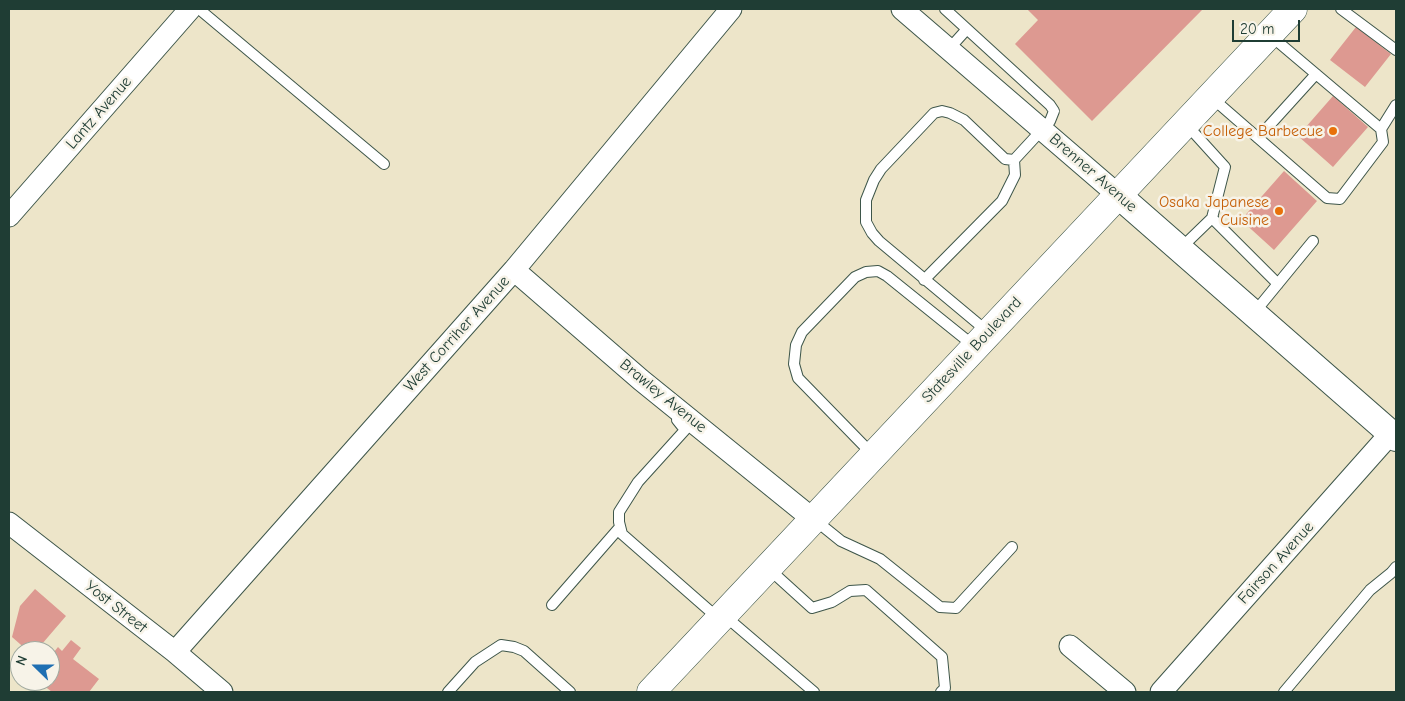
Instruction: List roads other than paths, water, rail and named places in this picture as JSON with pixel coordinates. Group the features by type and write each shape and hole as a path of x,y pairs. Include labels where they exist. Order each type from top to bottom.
{"main road":[{"name":"Statesville Boulevard","path":"651,692 1293,9"}],"street":[{"name":"Lantz Avenue","path":"9,216 190,9"},
{"name":"West Corriher Avenue","path":"174,652 514,270 731,9"},
{"name":"Brenner Avenue","path":"908,11 949,49 1394,435"},
{"name":"Brawley Avenue","path":"514,270 641,380 814,520"},
{"name":"Fairson Avenue","path":"1161,692 1394,435"},
{"name":"Yost Street","path":"9,523 174,652 222,692"},
{"path":"1070,646 1125,692"}],"lane":[{"path":"199,9 384,164"},
{"path":"924,280 1002,201 1015,175 1014,160 1050,121 1054,111 1050,105 944,9"},
{"path":"1342,9 1396,50"},
{"path":"949,49 967,29"},
{"path":"1269,34 1381,129"},
{"path":"1258,138 1316,74"},
{"path":"1210,96 1327,198 1340,199 1383,142 1381,129 1396,105"},
{"path":"982,340 924,280 879,241 866,222 866,200 880,169 934,113 950,112 964,120 1005,159 1014,160"},
{"path":"1180,249 1212,218 1225,167 1185,124"},
{"path":"1212,218 1278,284"},
{"path":"1254,313 1313,241"},
{"path":"874,455 798,378 794,364 796,345 802,332 855,276 866,272 878,271 982,340"},
{"path":"641,380 685,430 638,482 619,512 622,534 814,692"},
{"path":"814,520 841,541 880,560 940,607 956,608 1012,546"},
{"path":"552,605 620,527"},
{"path":"768,568 812,608 832,602 850,591 866,590 942,657 945,688 941,692"},
{"path":"1284,692 1370,590 1395,572"},
{"path":"448,692 475,662 501,645 524,650 570,692"}],"place":[{"name":"College Barbecue","path":"1333,131"},
{"name":"Osaka Japanese Cuisine","path":"1279,211"}]}
